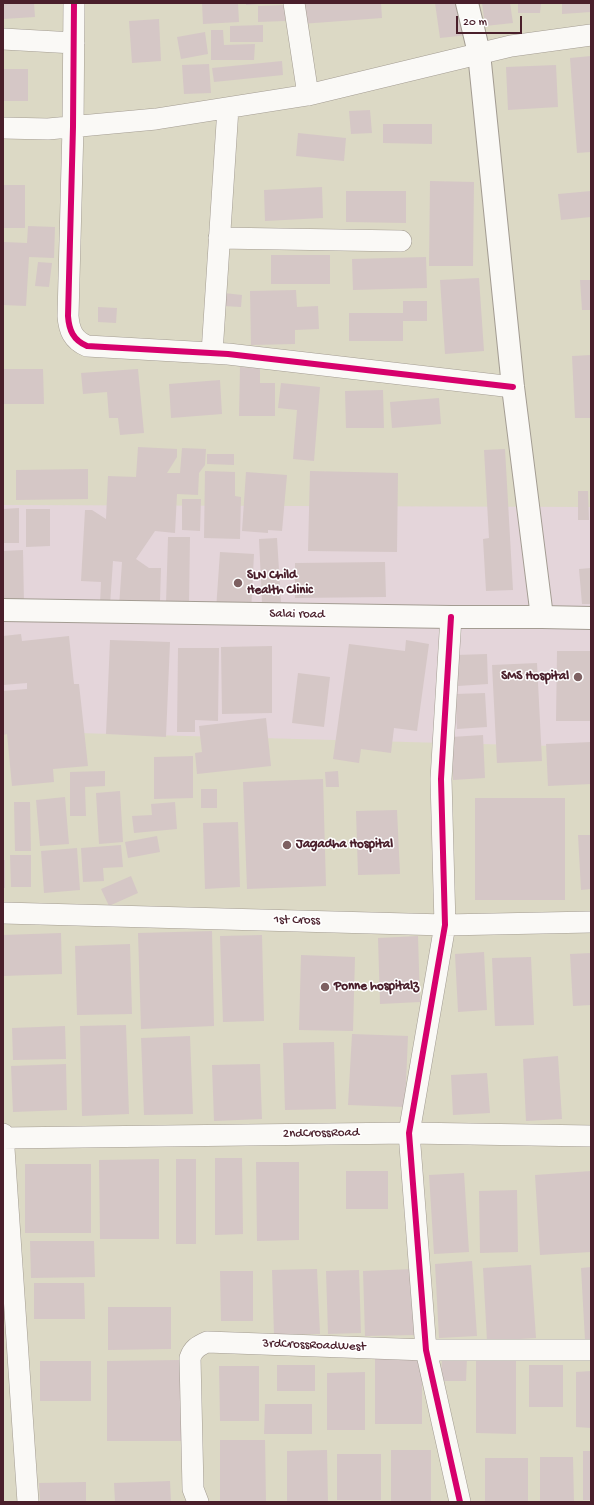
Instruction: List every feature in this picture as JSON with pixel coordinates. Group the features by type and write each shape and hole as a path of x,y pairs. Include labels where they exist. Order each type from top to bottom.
{"street":[{"path":"74,3 73,128 68,316 69,326 73,336 79,342 87,346 212,353 513,387"},
{"path":"294,3 308,95"},
{"path":"467,3 479,53 513,387 542,617"},
{"path":"3,128 73,128 156,120 308,95 511,46 591,35"},
{"path":"3,39 74,43"},
{"path":"212,353 228,108"},
{"path":"220,238 401,241"},
{"name":"Salai road","path":"3,610 591,618"},
{"path":"451,617 441,779 445,925 409,1133 426,1350 460,1502"},
{"name":"1st Cross","path":"3,913 445,925 591,922"},
{"name":"2ndCrossRoad","path":"3,1138 409,1133 591,1136"},
{"path":"3,1134 28,1502"},
{"name":"3rdCrossRoadWest","path":"198,1502 193,1489 190,1358 192,1352 200,1345 207,1342 426,1350 591,1350"}],"shaded area":[{"path":"3,505 591,507 591,747 3,731"}],"building":[{"path":"3,3 34,3 35,17 3,19"},
{"path":"202,3 238,3 239,22 203,24"},
{"path":"246,3 259,3 259,4 246,5"},
{"path":"300,3 381,3 382,18 301,24"},
{"path":"435,3 462,3 468,35 440,38"},
{"path":"482,3 510,3 513,23 485,26"},
{"path":"518,3 541,3 540,13 518,13"},
{"path":"562,3 591,3 591,12 562,14"},
{"path":"285,5 285,21 258,22 258,6"},
{"path":"159,19 161,61 132,63 129,21"},
{"path":"263,25 263,42 230,42 230,26"},
{"path":"211,30 223,30 224,45 255,44 254,60 211,60"},
{"path":"205,32 208,54 181,59 177,37"},
{"path":"591,56 591,152 577,153 570,58"},
{"path":"282,61 283,75 214,82 212,68"},
{"path":"209,64 211,93 184,94 182,65"},
{"path":"556,65 558,107 508,110 506,67"},
{"path":"3,69 28,69 28,101 3,101"},
{"path":"370,110 372,133 351,134 349,111"},
{"path":"383,124 432,124 432,144 383,143"},
{"path":"298,133 346,138 344,161 296,156"},
{"path":"430,181 474,182 473,266 429,266"},
{"path":"3,185 25,185 25,228 3,228"},
{"path":"322,187 323,218 265,221 264,190"},
{"path":"346,191 406,191 406,223 346,222"},
{"path":"591,191 591,217 561,220 558,194"},
{"path":"28,226 55,227 54,258 29,257 26,306 3,305 4,242 27,243"},
{"path":"271,255 330,255 330,284 271,284"},
{"path":"426,257 427,288 353,290 352,259"},
{"path":"38,262 52,263 49,287 35,286"},
{"path":"479,278 484,351 445,354 440,280"},
{"path":"580,280 591,280 591,310 582,310"},
{"path":"296,290 297,307 318,306 319,329 295,330 295,344 251,345 250,291"},
{"path":"224,293 242,295 241,307 223,306"},
{"path":"403,301 427,301 427,321 403,321 403,341 349,341 349,313 403,313"},
{"path":"98,307 117,308 116,323 98,322"},
{"path":"591,355 591,418 575,418 572,356"},
{"path":"240,367 260,368 260,383 275,383 275,416 239,416"},
{"path":"3,369 43,369 44,404 3,404"},
{"path":"138,369 144,433 120,435 118,418 109,418 107,392 83,394 81,373"},
{"path":"220,380 222,414 171,418 169,384"},
{"path":"281,383 320,387 314,461 293,459 297,410 278,408"},
{"path":"383,390 384,428 346,428 345,391"},
{"path":"439,398 441,424 392,428 390,402"},
{"path":"138,447 177,449 177,457 167,473 180,473 182,448 206,449 205,465 199,473 198,495 177,494 175,533 155,531 136,559 149,568 161,568 160,601 140,600 135,608 119,607 122,562 113,561 110,605 100,604 101,582 81,581 85,510 92,510 106,519 108,476 136,477"},
{"path":"505,449 513,590 486,591 483,539 489,538 484,450"},
{"path":"207,454 234,454 234,465 207,464"},
{"path":"88,469 88,499 16,500 16,470"},
{"path":"205,471 235,472 235,496 241,497 240,539 204,538"},
{"path":"310,471 398,473 397,552 308,551"},
{"path":"246,472 287,475 282,531 268,530 268,533 242,531"},
{"path":"578,491 588,491 589,520 578,520"},
{"path":"182,499 201,499 200,531 182,530"},
{"path":"19,508 19,543 3,543 3,509"},
{"path":"26,509 50,509 50,546 26,547"},
{"path":"168,537 190,537 189,604 166,604"},
{"path":"277,538 281,602 262,603 259,539"},
{"path":"23,550 24,604 3,605 3,551"},
{"path":"220,552 254,554 251,612 216,610"},
{"path":"385,562 386,597 295,598 295,563"},
{"path":"591,568 591,604 582,604 579,569"},
{"path":"21,634 22,641 69,636 74,684 79,684 88,766 53,769 54,782 12,786 7,734 3,735 3,691 27,689 27,683 3,685 3,636"},
{"path":"110,640 170,642 166,737 106,734"},
{"path":"406,640 429,644 417,731 394,728 391,753 361,749 359,763 333,759 349,644 405,651"},
{"path":"272,646 272,713 222,714 221,647"},
{"path":"178,648 219,648 218,721 195,720 195,732 177,732"},
{"path":"557,651 591,651 591,721 556,721"},
{"path":"487,654 488,684 458,686 456,655"},
{"path":"537,663 542,761 497,763 492,665"},
{"path":"298,673 330,677 324,727 292,723"},
{"path":"485,693 487,727 457,729 455,694"},
{"path":"266,718 271,766 197,774 195,753 202,752 199,726"},
{"path":"483,735 485,778 453,780 451,737"},
{"path":"591,742 591,784 548,786 546,744"},
{"path":"193,756 193,798 154,799 154,757"},
{"path":"105,771 105,786 85,787 86,816 70,816 70,772"},
{"path":"338,771 339,787 326,787 325,772"},
{"path":"323,779 326,886 247,889 243,782"},
{"path":"201,789 217,789 217,808 201,808"},
{"path":"120,791 123,842 99,844 96,793"},
{"path":"65,797 69,844 40,846 36,800"},
{"path":"475,798 565,798 565,900 475,900"},
{"path":"14,802 30,802 31,851 15,851"},
{"path":"175,802 177,829 134,833 132,816 152,815 151,804"},
{"path":"397,810 400,874 358,875 356,811"},
{"path":"238,822 240,887 205,889 203,823"},
{"path":"578,835 591,835 591,889 581,890"},
{"path":"157,836 160,852 128,858 125,842"},
{"path":"121,845 123,867 103,868 104,881 83,882 81,848"},
{"path":"77,848 80,890 44,893 41,851"},
{"path":"10,855 31,855 31,887 11,887"},
{"path":"3,860 5,860 5,888 3,888"},
{"path":"131,876 138,893 109,906 101,889"},
{"path":"212,931 214,1026 141,1029 138,933"},
{"path":"61,933 62,974 3,976 3,935"},
{"path":"262,935 264,1021 223,1022 220,936"},
{"path":"418,936 420,1002 380,1004 378,938"},
{"path":"130,944 132,1014 77,1015 75,946"},
{"path":"484,952 487,1010 458,1012 455,954"},
{"path":"591,953 591,1005 573,1006 570,954"},
{"path":"301,955 355,957 353,1031 299,1030"},
{"path":"531,957 534,1025 495,1026 492,958"},
{"path":"126,1025 129,1114 82,1116 80,1026"},
{"path":"65,1026 66,1059 13,1060 12,1028"},
{"path":"352,1034 408,1036 405,1107 348,1105"},
{"path":"190,1036 193,1114 144,1115 141,1038"},
{"path":"334,1042 336,1109 285,1110 283,1043"},
{"path":"558,1056 562,1119 526,1121 523,1059"},
{"path":"66,1064 67,1110 13,1112 11,1066"},
{"path":"260,1064 262,1119 214,1121 212,1065"},
{"path":"487,1073 490,1113 453,1115 451,1075"},
{"path":"215,1158 242,1158 243,1234 215,1235"},
{"path":"159,1159 159,1239 100,1239 99,1160"},
{"path":"176,1159 196,1159 196,1244 176,1244"},
{"path":"256,1162 299,1162 299,1240 257,1241"},
{"path":"25,1164 91,1164 91,1233 25,1233"},
{"path":"346,1171 388,1171 388,1209 346,1209"},
{"path":"591,1171 591,1252 540,1255 535,1175"},
{"path":"464,1173 469,1252 434,1254 429,1175"},
{"path":"517,1190 518,1252 480,1253 479,1191"},
{"path":"30,1241 94,1241 95,1277 31,1278"},
{"path":"472,1261 477,1336 439,1338 435,1264"},
{"path":"531,1265 536,1338 487,1341 483,1268"},
{"path":"591,1267 591,1339 585,1340 581,1268"},
{"path":"317,1269 320,1334 274,1335 272,1270"},
{"path":"414,1269 416,1335 365,1336 363,1271"},
{"path":"359,1270 361,1333 328,1334 326,1271"},
{"path":"220,1271 253,1271 253,1321 221,1321"},
{"path":"34,1283 84,1283 85,1319 34,1319"},
{"path":"108,1307 171,1307 171,1349 108,1350"},
{"path":"442,1356 467,1357 466,1381 441,1381"},
{"path":"375,1359 422,1359 422,1424 375,1424"},
{"path":"181,1360 182,1441 107,1441 107,1361"},
{"path":"476,1360 516,1360 516,1434 476,1433"},
{"path":"40,1361 91,1361 91,1401 40,1401"},
{"path":"277,1365 315,1365 315,1391 277,1391"},
{"path":"529,1365 563,1365 563,1407 529,1407"},
{"path":"219,1366 259,1366 259,1421 220,1421"},
{"path":"591,1371 591,1428 576,1427 576,1372"},
{"path":"365,1372 365,1430 327,1430 327,1373"},
{"path":"265,1404 312,1404 312,1434 264,1434"},
{"path":"220,1440 265,1440 266,1502 220,1502"},
{"path":"327,1450 328,1502 287,1502 287,1451"},
{"path":"391,1450 431,1450 431,1502 391,1502"},
{"path":"583,1451 591,1451 591,1500 583,1500"},
{"path":"337,1454 381,1454 381,1500 337,1500"},
{"path":"540,1457 573,1457 574,1502 540,1502"},
{"path":"485,1458 528,1458 528,1502 485,1502"},
{"path":"170,1481 171,1502 115,1502 114,1483"},
{"path":"86,1482 86,1502 40,1502 39,1483"}],"cycle path":[{"path":"74,3 73,127 68,316 69,326 78,341 87,346 228,354 513,387"},
{"path":"451,617 441,779 445,925 409,1133 426,1350 460,1502"}],"place":[{"name":"SLN Child Health Clinic","path":"238,583"},
{"name":"SMS Hospital","path":"578,677"},
{"name":"Jagadha Hospital","path":"287,845"},
{"name":"Ponne hospitalz","path":"325,987"}]}
